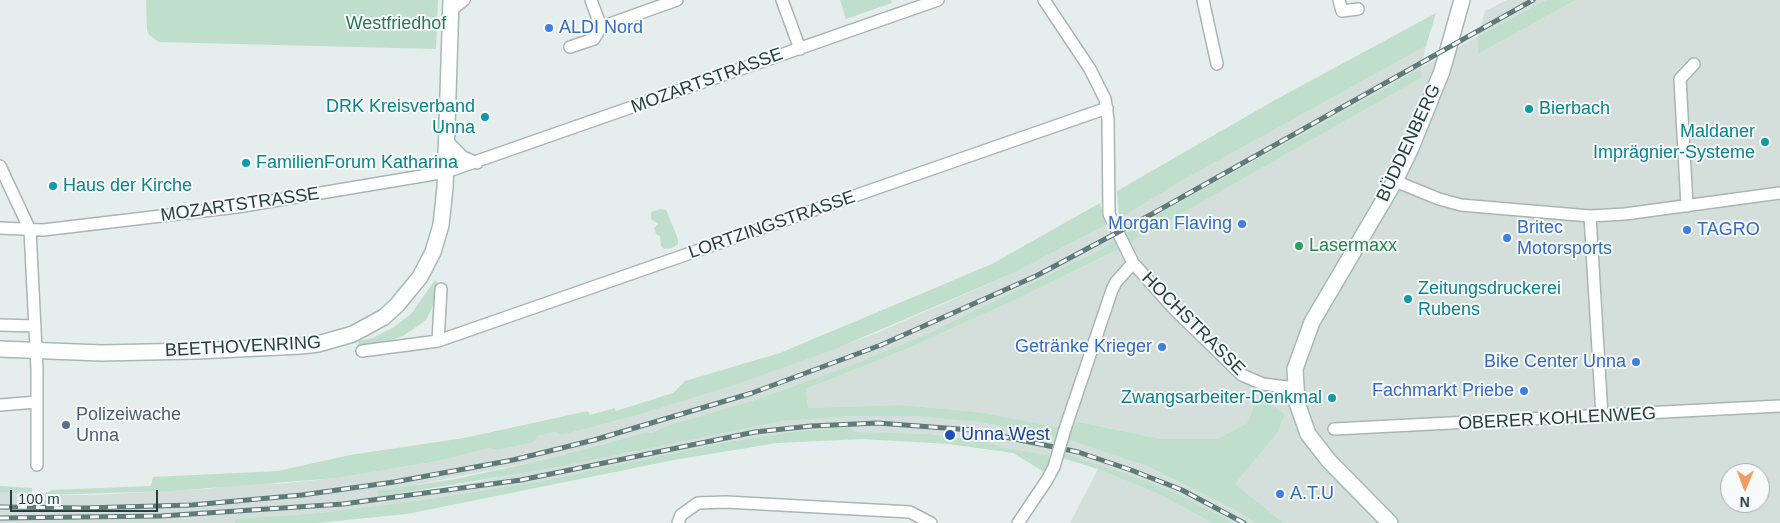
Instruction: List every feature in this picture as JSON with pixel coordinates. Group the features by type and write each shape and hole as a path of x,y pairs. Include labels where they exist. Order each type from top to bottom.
{"main road":[{"name":"BÜDDENBERG","path":"1295,388 1295,369 1312,322 1395,182 1434,95 1462,0"},
{"name":"BEETHOVENRING","path":"0,349 101,353 277,348 318,344 353,334 384,317 411,290 427,266 441,224 446,172 451,6"},
{"path":"1295,388 1302,420 1317,448 1390,523"}],"street":[{"path":"451,6 464,0"},
{"path":"591,0 601,27"},
{"path":"570,47 594,39 601,27 677,0"},
{"path":"782,0 800,49"},
{"name":"MOZARTSTRASSE","path":"0,228 30,230 56,228 237,207 446,172 477,163 938,0"},
{"name":"HOCHSTRASSE","path":"1044,0 1096,79 1107,108 1109,214 1133,263 1176,312 1242,375 1263,384 1295,388"},
{"path":"1203,0 1217,64"},
{"path":"1339,0 1342,10 1358,9"},
{"path":"1687,206 1680,79 1694,64"},
{"name":"LORTZINGSTRASSE","path":"362,351 438,341 1107,108"},
{"path":"446,140 463,157 477,163"},
{"path":"0,166 30,230 36,351 37,465"},
{"path":"1395,182 1439,199 1462,205 1590,216 1687,206 1780,193"},
{"path":"1590,216 1602,416"},
{"path":"1018,523 1054,467 1112,290 1116,282 1133,263"},
{"path":"438,341 441,289"},
{"path":"0,325 35,326"},
{"path":"0,405 37,402"},
{"name":"OBERER KOHLENWEG","path":"1334,429 1780,406"},
{"path":"678,523 681,515 698,503 726,502 910,512 931,523"}],"shaded area":[{"path":"1507,0 1546,0 1478,36 1485,11"},
{"path":"1576,0 1780,0 1780,523 1284,523 1235,484 1278,432 1285,414 1258,399 1247,423 1217,439 1162,439 1080,422 1069,430 979,412 900,405 808,408 806,389 899,352 1129,243 1420,69 1126,232 1119,219 1183,180 1426,46 1421,68 1478,36 1478,54"},
{"path":"1106,225 1114,239 1108,246 1006,298 932,332 849,366 758,399 666,426 652,433 644,433 544,460 377,492 378,497 450,487 782,421 855,416 913,416 979,422 1059,437 1053,456 1001,447 986,441 930,434 785,433 727,442 542,481 423,500 320,513 235,519 235,523 0,523 0,492 26,493 29,495 93,495 206,489 263,482 278,484 337,478 444,460 489,448 497,450 538,436 555,432 562,435 638,415 738,384 877,333 1011,274"},
{"path":"1066,439 1149,467 1230,507 1256,523 1234,523 1181,495 1128,474 1063,453"},
{"path":"1098,469 1161,495 1212,523 1070,523"}],"green space":[{"name":"Westfriedhof","path":"146,0 438,0 436,49 159,42 149,35 147,30"},
{"path":"840,0 891,0 892,3 846,19"},
{"path":"1546,0 1576,0 1478,54 1478,36"},
{"path":"1436,13 1426,46 1183,180 1119,219 1117,191 1275,100"},
{"path":"1420,69 1422,77 1129,243 1126,232"},
{"path":"1100,203 1106,225 1011,274 835,349 738,384 638,415 562,435 555,432 538,436 533,442 497,450 489,448 444,460 337,478 172,491 41,495 52,490 151,486 153,477 278,471 350,455 464,438 588,411 590,415 615,408 616,411 673,393 685,381 780,353 992,264"},
{"path":"660,209 666,210 678,239 678,244 672,248 664,249 661,246 660,236 656,234 654,228 658,224 651,219 651,212"},
{"path":"1114,239 1118,249 1018,298 899,352 806,389 808,408 900,405 979,412 1061,428 1059,437 979,422 913,416 855,416 782,421 552,468 378,497 377,491 455,479 544,460 644,433 652,433 666,426 758,399 849,366 932,332 1108,246"},
{"path":"435,280 438,283 433,306 426,320 403,336 367,348 357,349 359,341 373,338 394,327 411,314"},
{"path":"1258,398 1285,414 1278,432 1235,484 1284,523 1256,523 1230,507 1149,467 1066,439 1069,430 1079,422 1162,439 1217,439 1247,423"},
{"path":"851,427 854,432 930,434 986,441 1001,447 1053,456 1046,473 1013,453 949,444 862,439 777,443 674,460 407,514 316,523 235,523 235,519 320,513 423,500 542,481 727,442 785,433"},
{"path":"1063,453 1128,474 1181,495 1234,523 1212,523 1161,495 1098,469 1062,458"},
{"path":"0,486 32,488 32,495 0,492"}],"railway":[{"path":"0,507 85,508 192,505 302,495 394,482 513,460 594,440 752,393 881,345 1036,276 1152,214 1533,0"},
{"path":"0,518 161,516 343,504 521,480 755,432 811,426 878,423 972,430 1078,452 1182,490 1244,523"}],"place":[{"name":"ALDI Nord","path":"549,28"},
{"name":"Bierbach","path":"1529,109"},
{"name":"DRK Kreisverband Unna","path":"485,117"},
{"name":"Maldaner Imprägnier-Systeme","path":"1765,142"},
{"name":"FamilienForum Katharina","path":"246,163"},
{"name":"Haus der Kirche","path":"53,186"},
{"name":"Morgan Flaving","path":"1242,224"},
{"name":"TAGRO","path":"1687,230"},
{"name":"Britec Motorsports","path":"1507,238"},
{"name":"Lasermaxx","path":"1299,246"},
{"name":"Zeitungsdruckerei Rubens","path":"1408,299"},
{"name":"Getränke Krieger","path":"1162,347"},
{"name":"Bike Center Unna","path":"1636,362"},
{"name":"Fachmarkt Priebe","path":"1524,391"},
{"name":"Zwangsarbeiter-Denkmal","path":"1332,398"},
{"name":"Polizeiwache Unna","path":"66,425"},
{"name":"Unna West","path":"950,435"},
{"name":"A.T.U","path":"1280,494"}]}
